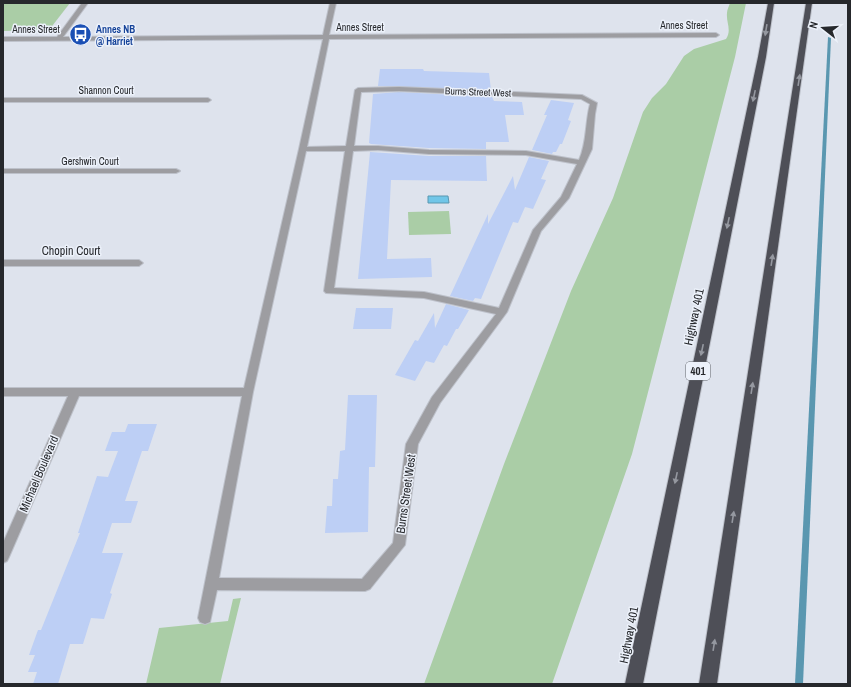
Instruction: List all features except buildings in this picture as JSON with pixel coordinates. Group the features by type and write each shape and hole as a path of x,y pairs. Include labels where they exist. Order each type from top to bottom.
{"highway":[{"name":"Highway 401","path":"634,684 762,57 771,3"},
{"path":"708,684 809,3"}],"street":[{"path":"59,38 86,3"},
{"path":"205,618 248,392 303,148 333,3"},
{"name":"Annes Street","path":"3,39 716,35"},
{"name":"Burns Street West","path":"212,584 365,585 399,545 412,444 436,400 502,312 537,230 566,198 588,149 591,114 594,102 582,96 413,90 358,90 348,148 329,291 424,295 502,312"},
{"name":"Shannon Court","path":"3,100 208,100"},
{"path":"303,148 526,153 582,163"},
{"name":"Gershwin Court","path":"3,171 176,171"},
{"name":"Chopin Court","path":"3,263 139,263"},
{"path":"3,392 248,392"},
{"name":"Michael Boulevard","path":"3,557 76,392"}],"green space":[{"path":"3,3 70,3 49,30 3,31"},
{"path":"730,3 746,3 735,57 632,454 552,684 424,684 504,464 571,291 613,198 643,112 652,98 666,84 684,56 694,49 726,39 729,33 727,12"},
{"path":"449,211 451,234 409,235 408,212"},
{"path":"241,598 220,684 146,684 159,628 228,621 233,599"}],"water":[{"path":"428,196 448,196 449,203 428,203"}],"waterway":[{"path":"799,684 829,38"}],"place":[{"name":"Annes NB @ Harriet","path":"81,35"}]}
